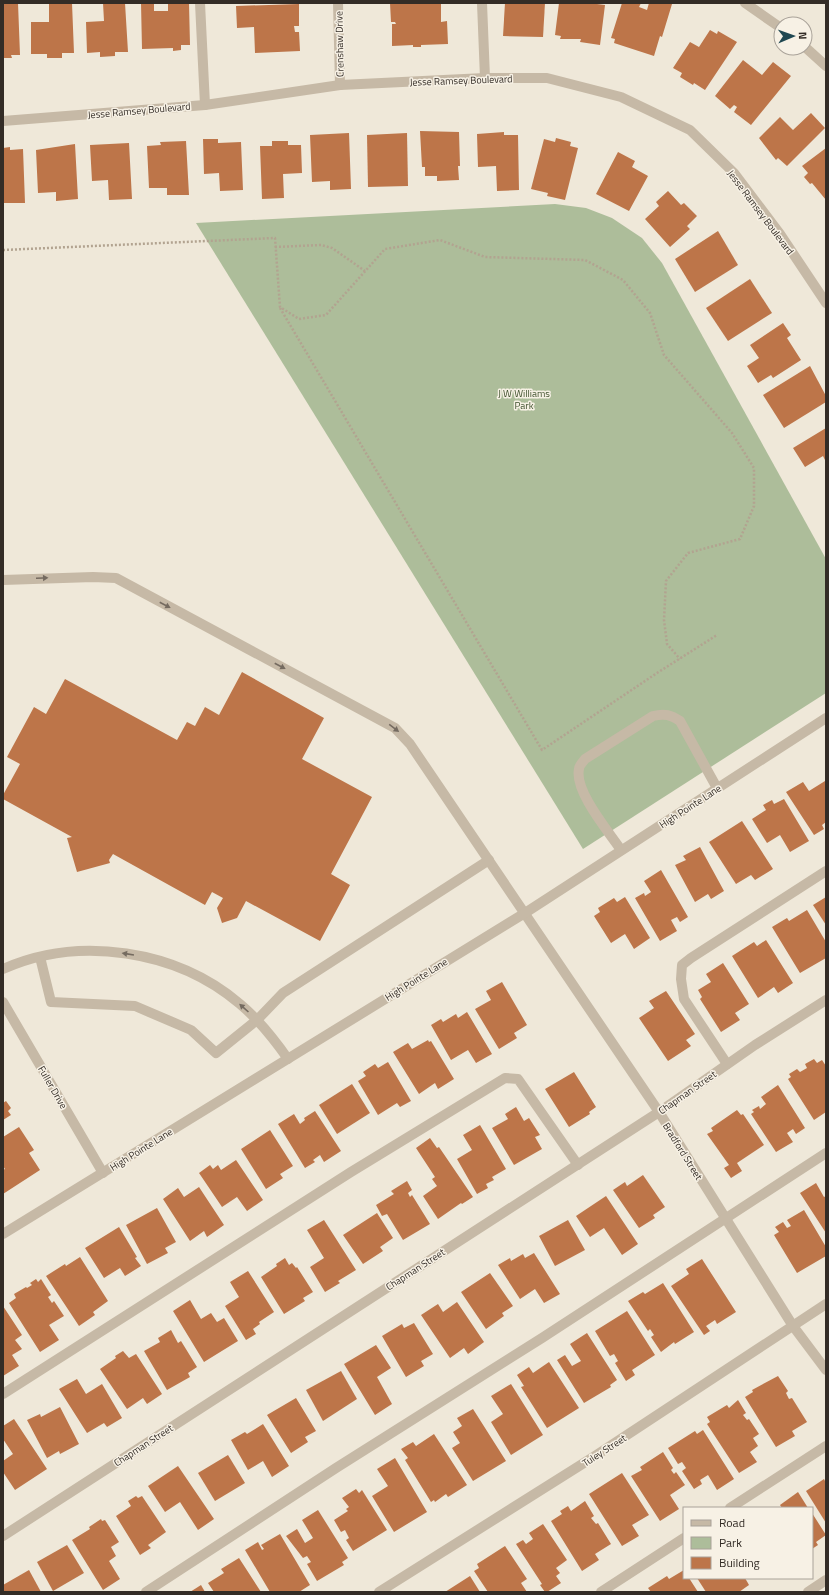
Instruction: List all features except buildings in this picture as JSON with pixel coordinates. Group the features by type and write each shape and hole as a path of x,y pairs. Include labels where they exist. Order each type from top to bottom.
{"street":[{"path":"200,3 205,105"},
{"name":"Crenshaw Drive","path":"338,3 340,85"},
{"path":"482,3 485,78"},
{"path":"745,3 773,22"},
{"path":"813,54 826,66"},
{"name":"Jesse Ramsey Boulevard","path":"3,121 205,105 340,85 485,78 547,78 621,97 690,130 734,173 780,234 826,303"},
{"name":"Bradford Street","path":"3,580 92,577 116,578 395,728 410,744 659,1112 793,1326 826,1370"},
{"path":"621,850 586,799 580,787 578,776 579,767 585,759 653,716 662,714 671,715 680,721 718,788"},
{"name":"High Pointe Lane","path":"3,1234 525,913 826,718"},
{"path":"40,957 51,1002 135,1006 191,1030 216,1053 257,1020 283,993 489,860"},
{"path":"727,1064 684,999 681,979 682,965 826,871"},
{"path":"3,969 40,957 80,951 104,951 151,958 175,966 208,982 239,1003 274,1038 288,1059"},
{"name":"Chapman Street","path":"3,1536 659,1112 754,1045 826,1000"},
{"name":"Fuller Drive","path":"3,1002 103,1173"},
{"path":"3,1394 351,1172 505,1078 518,1079 578,1164"},
{"path":"146,1592 336,1468 542,1338 826,1153"},
{"name":"Tuley Street","path":"379,1592 595,1456 826,1304"},
{"path":"732,1507 826,1446"},
{"path":"600,1592 683,1539"},
{"path":"808,1592 826,1580"}],"path":[{"path":"3,250 275,238 280,307 542,750 657,673 718,635"},
{"path":"280,307 298,319 326,315 385,249 440,240 485,258 585,260 624,280 650,313 664,354 732,433 754,468 754,506 740,539 688,553 666,580 664,620 667,644 680,659"},
{"path":"275,247 321,245 332,248 365,271"}],"green space":[{"name":"J W Williams Park","path":"555,204 586,208 612,218 642,238 662,263 826,559 826,693 583,849 196,223"}]}
